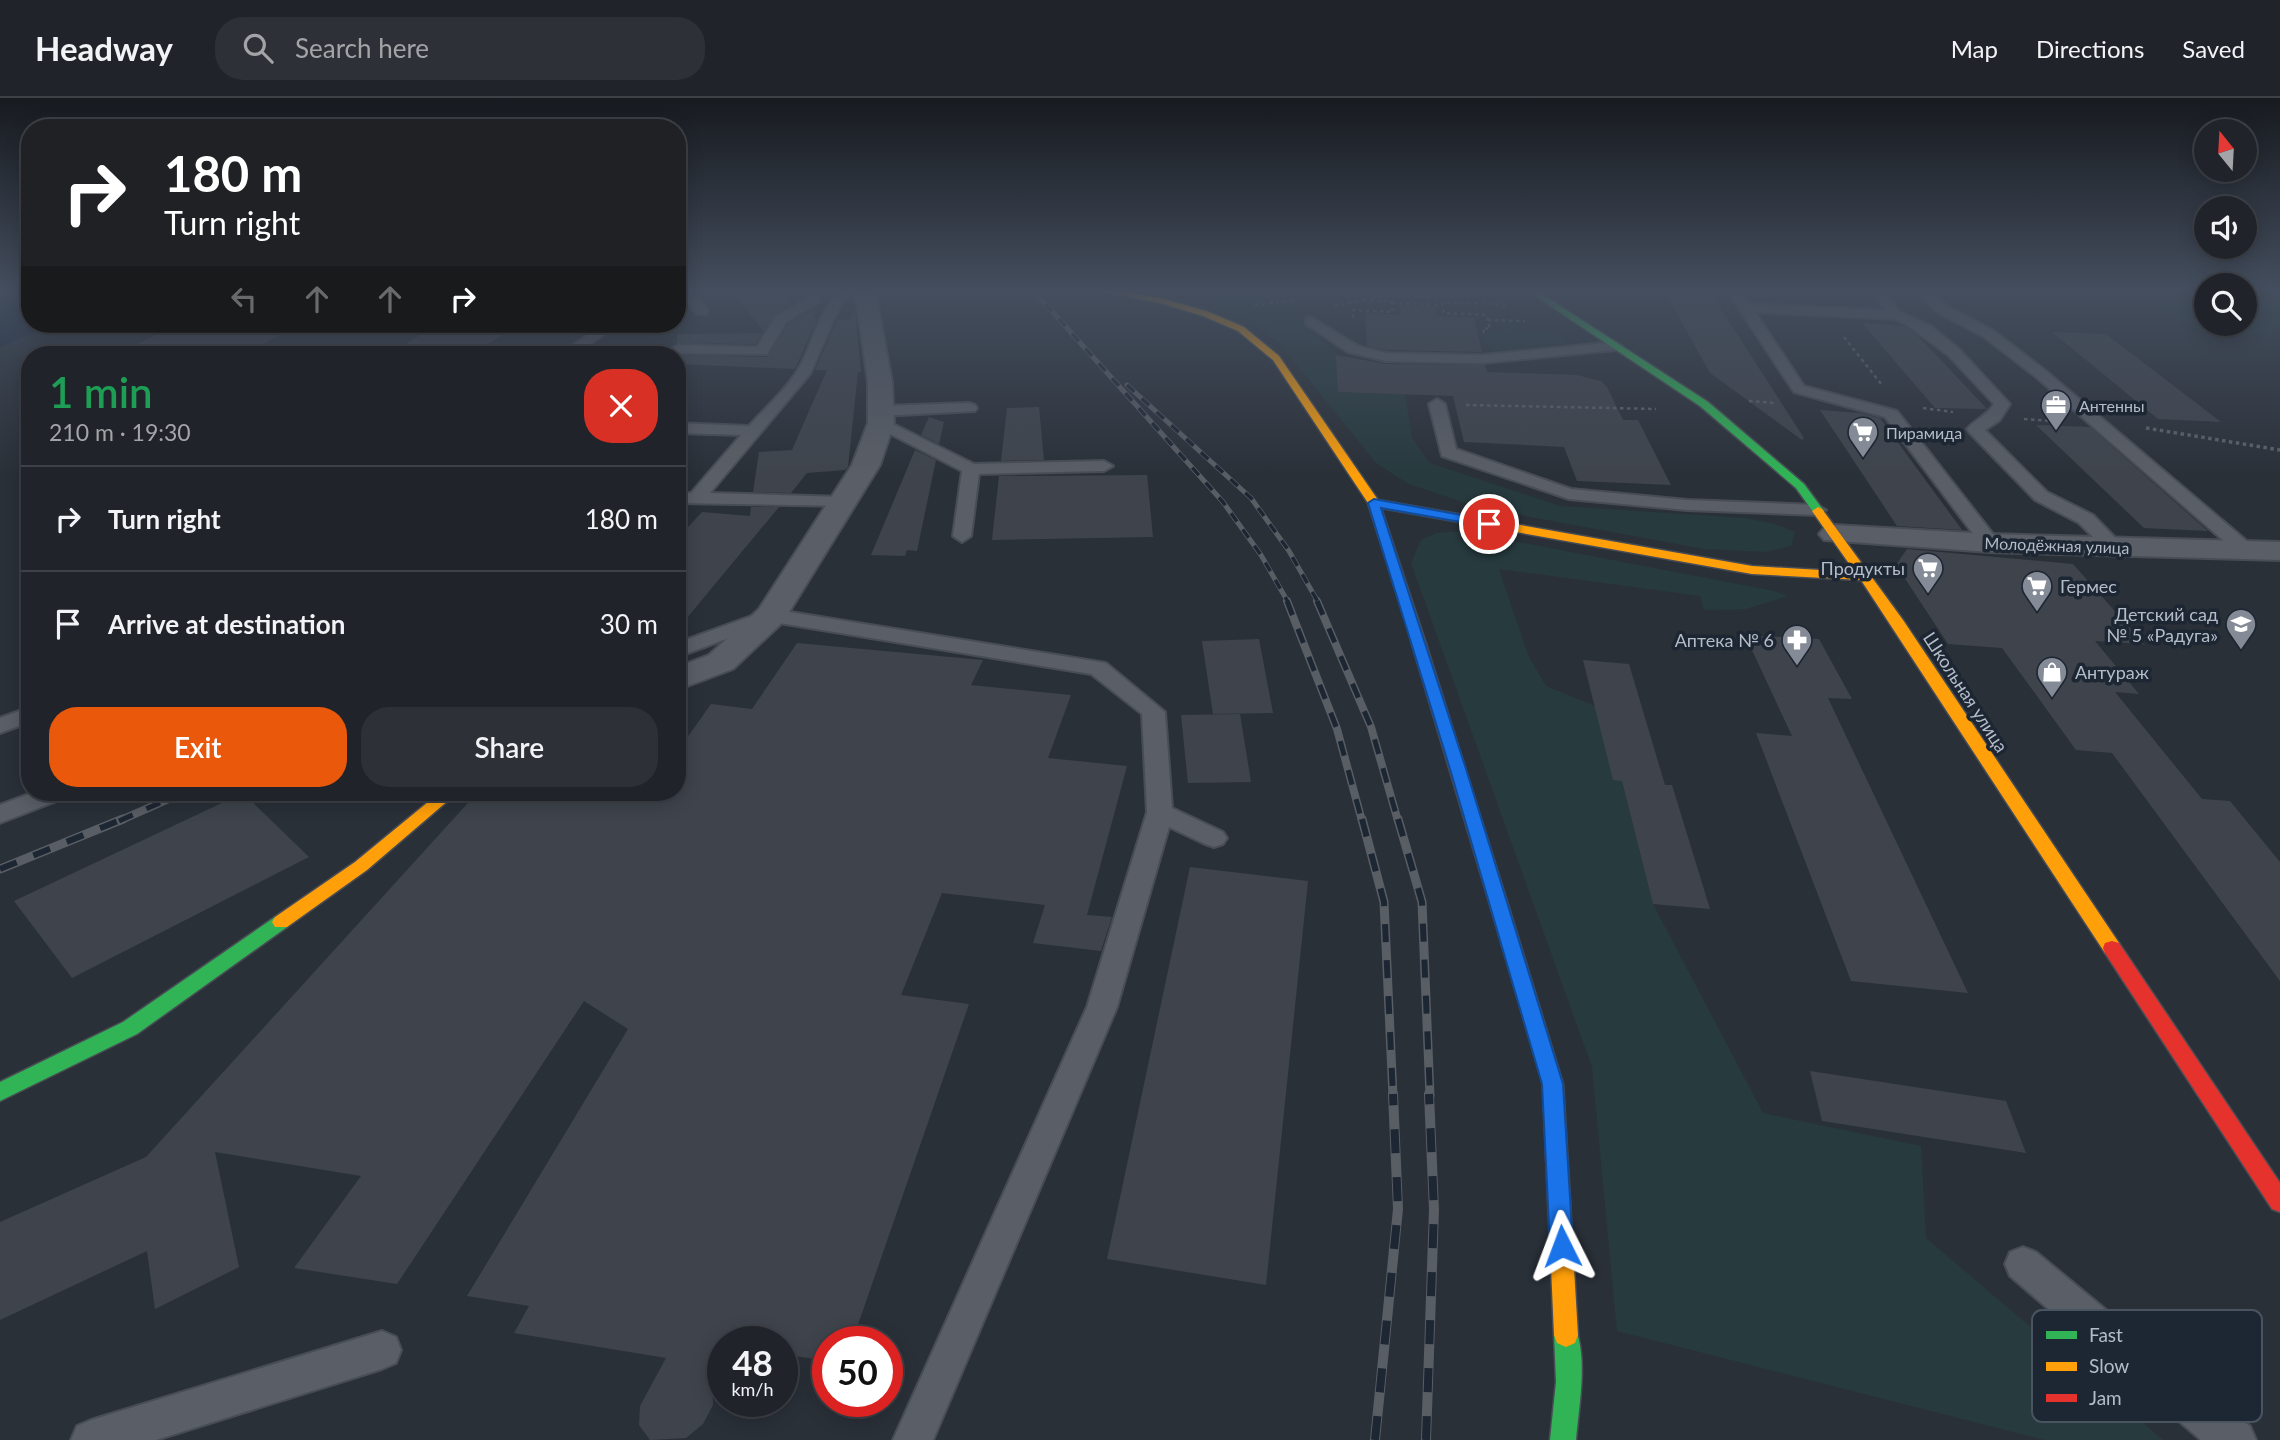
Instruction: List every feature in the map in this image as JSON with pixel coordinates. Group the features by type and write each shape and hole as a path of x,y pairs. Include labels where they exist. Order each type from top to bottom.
{"main road":[{"path":"1268,352 1276,358 1374,503 1553,1084 1569,1382 1563,1440"},
{"name":"Школьная улица","path":"1624,352 1704,404 1800,486 1911,642 2277,1192"},
{"path":"1374,503 1752,570 1865,576"},
{"path":"0,1092 130,1028 361,866 439,801"}],"street":[{"path":"686,676 721,662 771,615 866,465 881,417 880,382 875,352"},
{"name":"Молодёжная улица","path":"1826,522 1990,543 2280,551"}],"lane":[{"path":"687,498 754,431 805,372 815,352"},
{"path":"1364,352 1386,357 1482,359 1557,352"},
{"path":"1774,352 1799,389 1891,414 1990,543"},
{"path":"1951,352 2002,404 1994,417 1975,429 2041,496 2086,519 2114,548"},
{"path":"2011,352 2248,552"},
{"path":"1437,404 1448,452 1569,494 1826,522"},
{"path":"881,417 969,408"},
{"path":"881,417 940,453 971,461 1104,466"},
{"path":"686,428 754,431"},
{"path":"962,536 971,461"},
{"path":"687,498 843,502"},
{"path":"686,648 771,615 1098,668 1153,712 1160,812 1102,1007 914,1440"},
{"path":"0,726 21,718"},
{"path":"0,815 34,801"},
{"path":"1160,812 1214,838"},
{"path":"2023,1264 2078,1310"},
{"path":"91,1440 382,1350"},
{"path":"2211,1422 2236,1440"}],"path":[{"path":"1855,352 1888,392"},
{"path":"1437,404 1638,410 1742,401 1779,403"},
{"path":"1922,408 1994,417 2098,423 2178,432 2280,450"}],"green space":[{"path":"1286,352 1333,352 1336,355 1339,392 1405,394 1412,438 1430,463 1560,506 1745,518 1775,524 1795,532 1791,546 1765,552 1704,549 1477,507 1409,484 1376,463"},
{"path":"1461,531 1774,591 1788,596 1746,609 1704,610 1700,596 1499,569 1528,655 1546,686 1595,706 1622,781 1653,904 1763,1113 1921,1146 1926,1238 2032,1328 2032,1422 2142,1422 2163,1440 2045,1440 1617,1331 1592,1067 1411,563 1421,540 1436,533"}],"building":[{"path":"770,352 803,352 795,369 686,364 686,355 767,357"},
{"path":"823,352 859,352 861,372 858,372 848,467 845,470 807,473 791,493 753,492 759,452 792,450 827,370 815,370"},
{"path":"1698,352 1748,352 1804,438 1802,440 1710,373"},
{"path":"1887,352 1933,352 1987,409 1935,408"},
{"path":"2076,352 2129,352 2221,422 2158,419"},
{"path":"1336,355 1386,364 1485,365 1487,372 1577,375 1601,381 1607,387 1623,420 1638,420 1671,485 1577,481 1564,447 1464,442 1453,396 1338,392"},
{"path":"1039,407 1044,460 1001,461 1007,408"},
{"path":"1820,410 1860,413 1880,418 1962,530 1897,526"},
{"path":"929,417 944,422 939,444 921,435"},
{"path":"2036,425 2090,427 2208,531 2144,528"},
{"path":"915,450 936,460 917,551 907,550 905,556 871,555"},
{"path":"1147,475 1153,537 992,540 999,476"},
{"path":"751,507 779,507 686,619 686,529 702,512 750,516"},
{"path":"1907,549 2073,564 2144,644 2095,641 2139,694 2115,692 2202,799 2230,801 2280,862 2280,981 2112,753 2076,750 2002,648 1948,644 1896,565"},
{"path":"1745,635 1819,639 1852,699 1828,698 1968,993 1851,981 1756,733 1792,736"},
{"path":"1259,639 1273,713 1213,714 1202,641"},
{"path":"797,643 983,660 971,685 1071,695 1048,758 1127,766 1087,915 1112,917 1101,951 1033,943 1045,905 942,893 901,995 969,1004 858,1326 812,1326 812,1359 798,1356 798,1326 707,1326 707,1416 703,1424 686,1438 650,1440 639,1425 640,1406 666,1358 514,1333 529,1306 467,1296 628,1029 584,1001 397,1284 294,1268 361,1176 215,1152 239,1267 155,1309 147,1251 0,1320 0,1222 146,1157 470,801 686,801 686,739 711,704 752,709"},
{"path":"1583,660 1629,664 1665,785 1672,785 1710,909 1653,904 1622,781 1613,780"},
{"path":"1240,714 1251,782 1188,783 1181,715"},
{"path":"226,801 251,801 309,857 72,978 14,901"},
{"path":"1190,867 1308,881 1266,1285 1107,1259"},
{"path":"1810,1071 2006,1101 2026,1153 1822,1121"}],"railway":[{"path":"1088,352 1223,502 1261,555 1288,602"},
{"path":"1127,385 1251,498 1289,551 1318,602"},
{"path":"1287,601 1337,729 1362,821"},
{"path":"1317,601 1371,727 1398,821"},
{"path":"119,821 164,801"},
{"path":"0,869 123,819"},
{"path":"1362,819 1384,902 1393,1096"},
{"path":"1398,819 1422,902 1430,1096"},
{"path":"1375,1440 1398,1209 1393,1094"},
{"path":"1426,1440 1434,1210 1429,1094"}],"traffic: fast":[{"path":"1624,352 1704,404 1800,486 1818,511"},
{"path":"0,1092 130,1028 281,922"},
{"path":"1563,1440 1569,1382 1566,1335"}],"traffic: slow":[{"path":"1268,352 1276,358 1374,503 1419,644"},
{"path":"1374,503 1752,570 1865,576"},
{"path":"1818,511 1896,620 2112,948"},
{"path":"281,922 361,866 439,801"},
{"path":"1500,908 1553,1084 1566,1335"}],"traffic: jam":[{"path":"1419,644 1500,908"},
{"path":"2112,948 2280,1202"}],"place":[{"name":"Антенны","path":"2056,432"},
{"name":"Пирамида","path":"1863,459"},
{"name":"Продукты","path":"1928,595"},
{"name":"Гермес","path":"2037,613"},
{"name":"Детский сад № 5 «Радуга»","path":"2241,651"},
{"name":"Аптека № 6","path":"1797,667"},
{"name":"Антураж","path":"2052,699"}],"route":[{"path":"1489,524 1374,503 1553,1084 1562,1246"}]}
